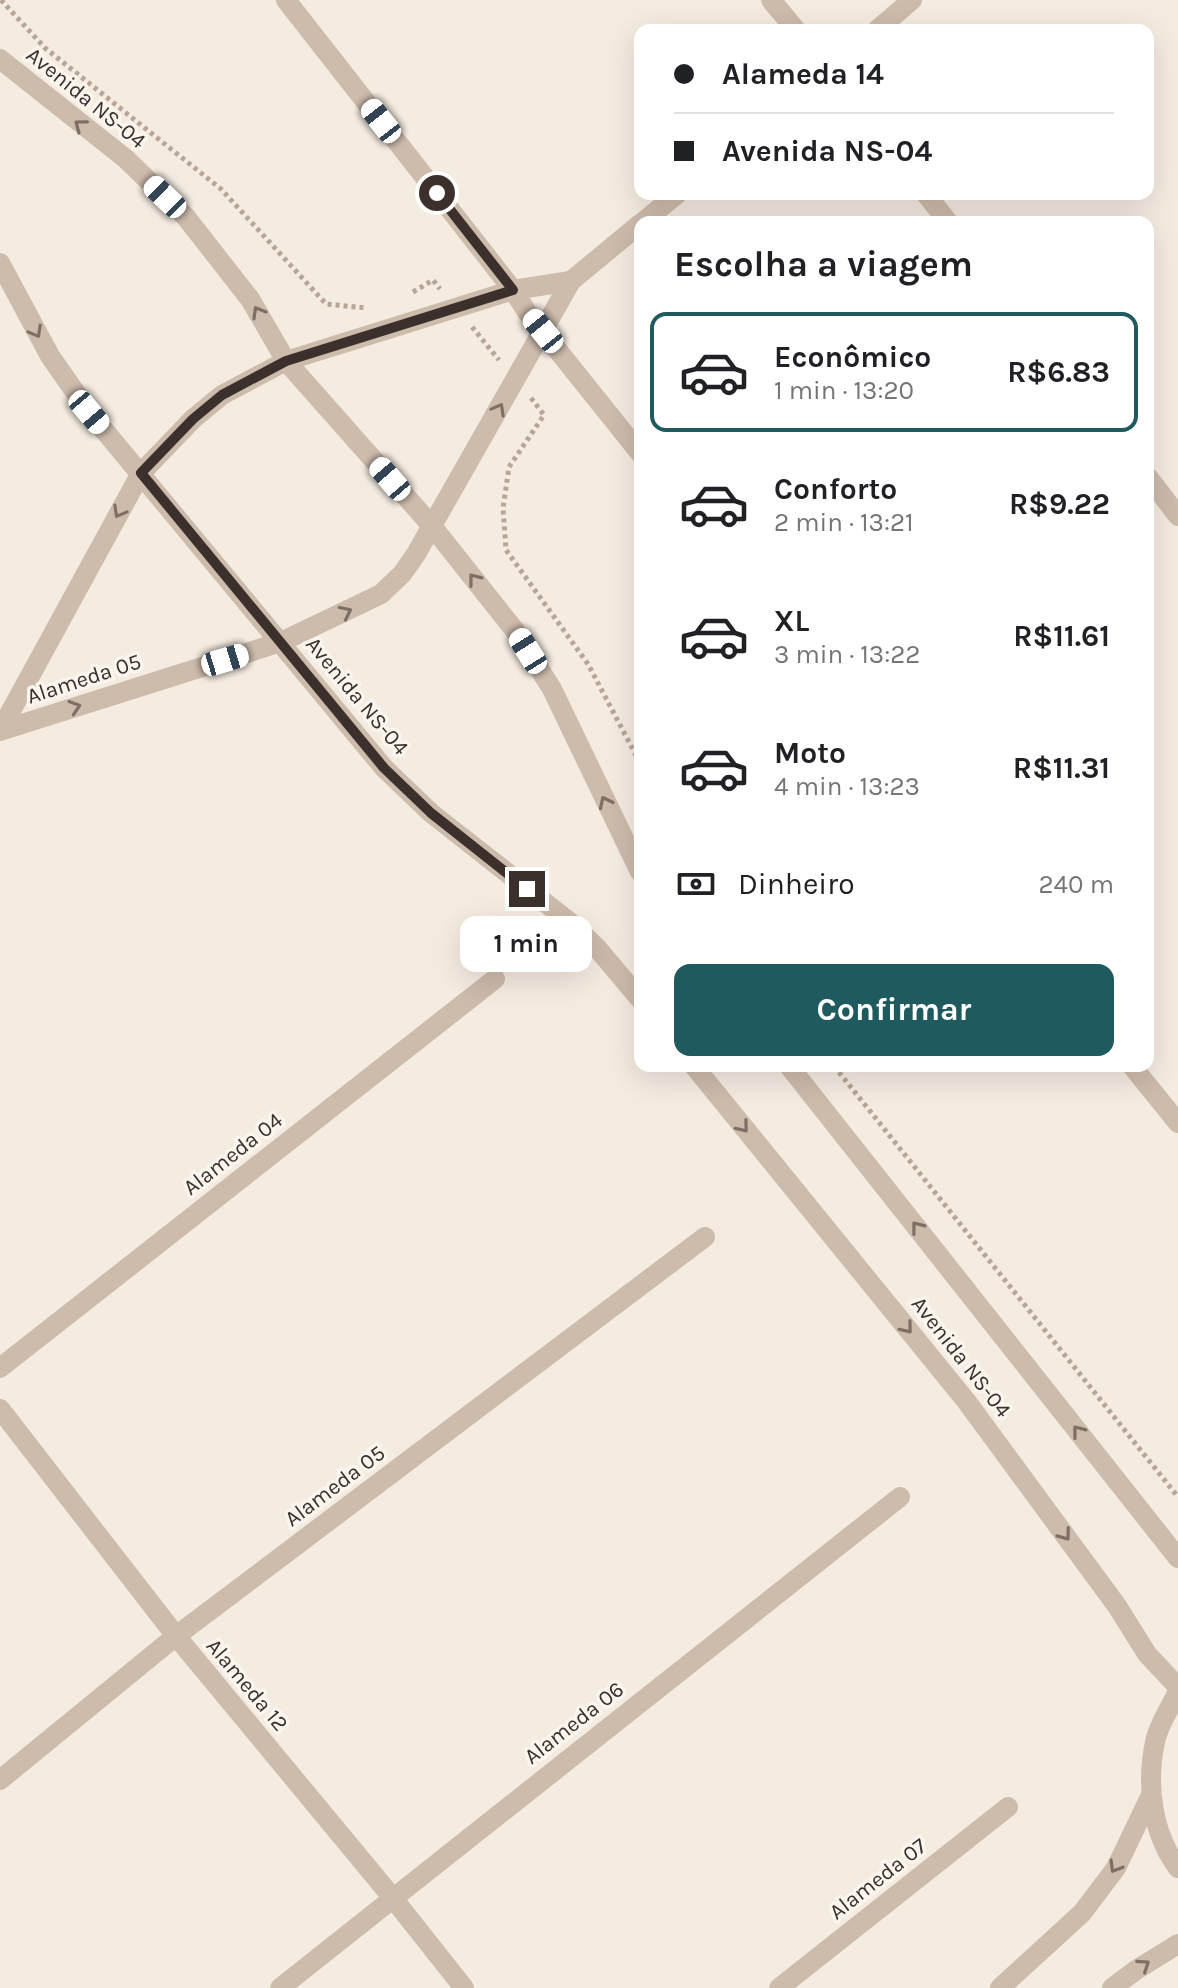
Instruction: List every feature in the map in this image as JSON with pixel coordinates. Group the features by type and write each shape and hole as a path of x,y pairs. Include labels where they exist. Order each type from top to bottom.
{"street":[{"path":"286,0 634,445"},
{"path":"771,0 791,24"},
{"path":"884,24 912,0"},
{"name":"Avenida NS-04","path":"0,59 126,159 185,216 250,299 286,361 432,526 516,632 552,689 634,860"},
{"name":"Alameda 05","path":"650,216 670,200"},
{"path":"931,200 943,216"},
{"name":"Alameda 05","path":"0,731 281,642 381,594 402,574 432,526 571,281 634,229"},
{"name":"Avenida NS-04","path":"0,263 50,356 89,412 393,777 431,813 571,923 634,992"},
{"name":"Alameda 05","path":"0,731 141,473 193,419 222,395 286,361 513,290 571,281"},
{"path":"1154,485 1178,516"},
{"name":"Alameda 04","path":"0,1368 495,979"},
{"name":"Avenida NS-04","path":"699,1072 967,1402 1117,1606 1147,1654 1178,1689"},
{"name":"Avenida NS-04","path":"794,1072 1178,1558"},
{"path":"1137,1072 1178,1123"},
{"name":"Alameda 05","path":"0,1780 176,1636 705,1237"},
{"name":"Alameda 12","path":"0,1409 176,1636 464,1988"},
{"name":"Alameda 06","path":"280,1988 900,1497"},
{"path":"1000,1988 1082,1913 1116,1868 1150,1797 1155,1740 1178,1689"},
{"path":"1150,1797 1166,1852 1178,1868"},
{"name":"Alameda 07","path":"779,1988 1008,1807"},
{"path":"1112,1988 1178,1944"}],"path":[{"path":"839,1072 1178,1497"}],"route":[{"path":"437,193 513,290 286,361 222,395 193,419 141,473 384,768 431,813 527,889"}]}
